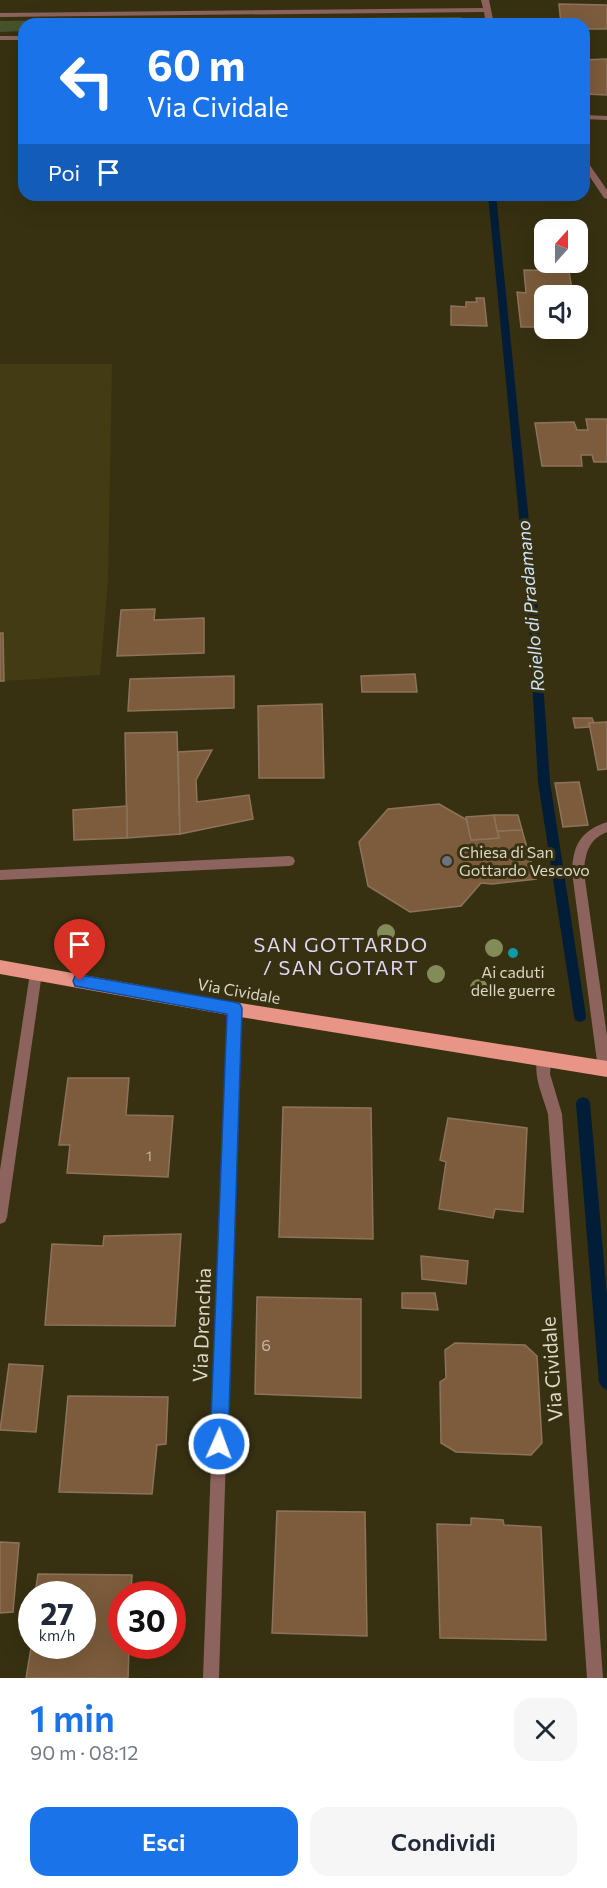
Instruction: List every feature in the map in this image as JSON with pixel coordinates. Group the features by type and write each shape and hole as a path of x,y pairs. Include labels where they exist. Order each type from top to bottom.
{"main road":[{"name":"Via Cividale","path":"0,967 606,1069"}],"street":[{"path":"485,0 488,18"},
{"path":"0,15 486,10"},
{"path":"0,38 18,38"},
{"path":"590,117 607,118"},
{"path":"590,172 607,196"},
{"name":"Via Cividale","path":"606,1069 578,872 578,855 585,839 607,827"},
{"path":"0,875 289,861"},
{"path":"0,1217 36,973"},
{"name":"Via Drenchia","path":"211,1678 234,1008"},
{"name":"Via Cividale","path":"544,1059 543,1074 555,1114 595,1678"}],"shaded area":[{"path":"0,364 112,364 108,580 100,675 4,681 3,633 0,633"}],"green space":[{"path":"461,17 461,18 346,18"},
{"path":"0,21 18,21 18,31 0,32"}],"building":[{"path":"559,4 607,5 607,29 590,29 590,18 560,18"},
{"path":"607,59 607,95 590,94 590,60"},
{"path":"524,270 534,270 534,273 569,273 571,285 534,285 534,327 521,327 517,292 526,293"},
{"path":"476,298 484,298 487,326 451,325 451,306 466,307 466,302 477,302"},
{"path":"586,419 607,419 607,462 594,462 592,455 581,455 582,466 542,466 535,423 574,422 577,430 588,430"},
{"path":"155,609 154,620 204,618 204,653 117,656 121,610"},
{"path":"0,633 3,633 4,681 0,681"},
{"path":"415,674 417,692 362,692 361,676"},
{"path":"234,676 234,708 128,711 130,679"},
{"path":"322,704 324,778 259,778 258,706"},
{"path":"573,718 592,718 594,723 589,723 589,727 575,728"},
{"path":"607,722 607,769 598,770 589,723"},
{"path":"177,732 180,834 127,838 125,733"},
{"path":"212,750 196,780 197,802 249,795 253,819 180,834 178,752"},
{"path":"579,782 588,825 563,827 555,783"},
{"name":"Chiesa di San Gottardo Vescovo","path":"439,804 467,820 471,840 499,838 497,831 522,830 536,879 481,883 461,906 410,912 368,886 359,842 388,809"},
{"path":"127,806 127,838 74,840 73,810"},
{"path":"494,815 499,838 471,840 466,817"},
{"path":"494,815 518,815 522,830 497,831"},
{"path":"68,1078 129,1078 126,1115 173,1116 168,1177 67,1173 70,1145 59,1145"},
{"path":"283,1107 371,1108 373,1239 279,1237"},
{"path":"448,1118 527,1128 523,1212 495,1209 493,1218 439,1209 446,1162 440,1160"},
{"path":"181,1234 175,1326 45,1325 52,1244 103,1246 104,1236"},
{"path":"421,1256 468,1261 466,1284 422,1279"},
{"path":"402,1293 435,1293 438,1310 402,1308"},
{"path":"257,1297 361,1299 361,1398 255,1394"},
{"path":"455,1343 525,1345 537,1356 542,1443 531,1455 456,1452 441,1443 440,1382 446,1378 445,1350"},
{"path":"9,1364 43,1366 36,1432 0,1430"},
{"path":"68,1396 168,1397 166,1444 157,1445 152,1494 59,1492"},
{"path":"277,1511 365,1512 367,1636 272,1633"},
{"path":"471,1518 503,1520 504,1525 541,1527 546,1640 440,1638 437,1524 471,1525"},
{"path":"0,1542 19,1543 13,1612 0,1613"},
{"path":"38,1574 132,1575 132,1581 108,1581 108,1659 129,1659 128,1678 26,1678 29,1659 96,1659 96,1581 37,1581"}],"waterway":[{"name":"Roiello di Pradamano","path":"493,201 533,611 544,782 580,1016"},
{"name":"Roiello di Pradamano","path":"583,1103 607,1382"}],"place":[{"name":"Chiesa di San Gottardo Vescovo","path":"447,861"},
{"name":"Ai caduti delle guerre","path":"513,953"}],"district":[{"name":"SAN GOTTARDO / SAN GOTART","path":"341,956"}],"route":[{"path":"80,981 234,1008 219,1444"}]}
